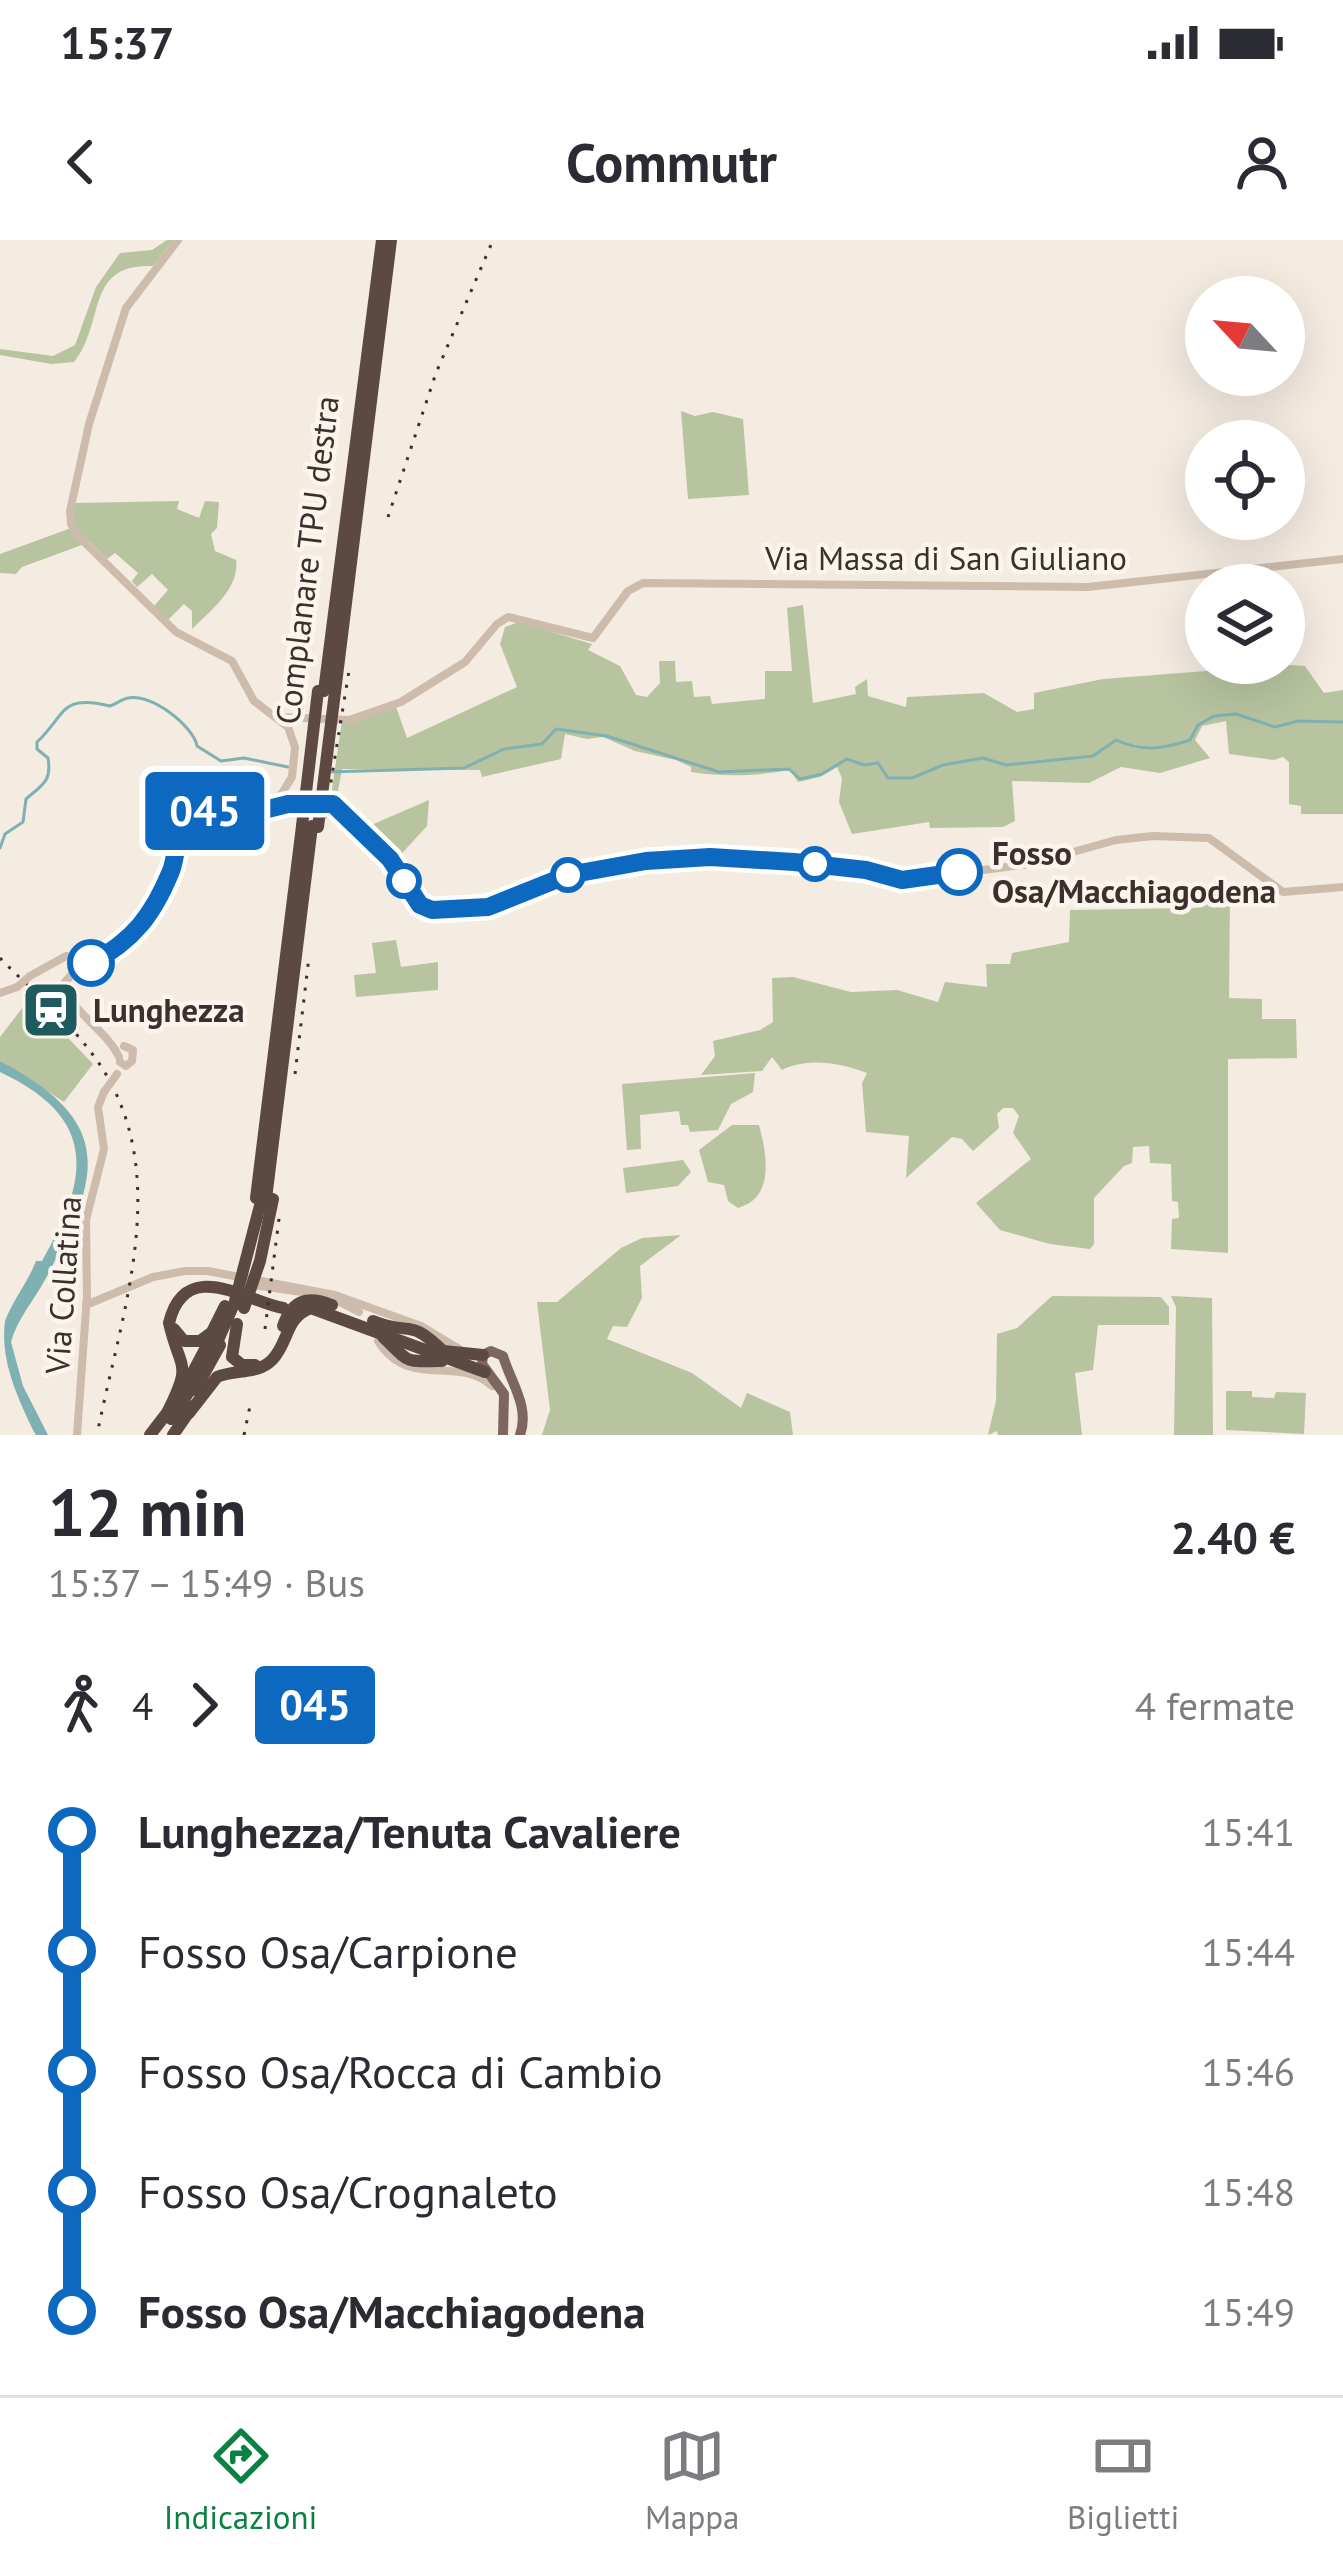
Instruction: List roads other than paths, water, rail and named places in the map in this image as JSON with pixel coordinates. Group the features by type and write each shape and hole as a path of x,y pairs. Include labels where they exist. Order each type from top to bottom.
{"highway":[{"path":"157,1435 207,1370 253,1261 384,240"},
{"path":"157,1435 184,1372 169,1323 180,1300 200,1289 222,1287 283,1309 231,1292 207,1291 190,1297 177,1309 172,1319 176,1334 186,1342 202,1340 233,1305"},
{"path":"233,1305 237,1324 231,1353 236,1362 247,1366 268,1357 290,1310 312,1299 387,1327 412,1327 430,1336 446,1356"},
{"path":"168,1411 233,1305"},
{"path":"173,1435 214,1379 269,1363 294,1318 308,1308 485,1372"},
{"path":"446,1356 314,1308 384,1338 397,1355 410,1360 485,1354"},
{"path":"189,1413 237,1324"}],"main road":[{"path":"502,1435 506,1409 502,1389 485,1372 485,1354 503,1356 523,1407 520,1435"}],"street":[{"path":"178,240 125,308 87,433 70,523 173,629 234,662 254,700 294,725 289,799"},
{"name":"Via Massa di San Giuliano","path":"294,725 353,720 408,699 466,661 508,617 593,638 633,586 644,583 1088,587 1343,559"},
{"path":"120,1065 112,1042 65,992 67,978 122,947 135,932 170,873 188,814 197,811 253,814 289,799 326,802 339,808 390,859 420,905 435,911 505,903 562,877 623,863 727,858 845,868 905,880 1026,865 1116,840 1153,836 1209,838 1285,893 1343,887"},
{"path":"0,993 17,988 68,956 81,968"},
{"name":"Via Collatina","path":"77,1435 86,1220 104,1149 98,1106 120,1065 124,1046 112,1042"},
{"path":"85,1322 101,1304 153,1277 208,1271 335,1294 421,1326 455,1348 485,1354"},
{"path":"86,1300 101,1304 156,1282 202,1275 310,1293 359,1312"},
{"path":"378,1341 387,1355 406,1367 473,1375 490,1383 499,1400 502,1435"},
{"path":"506,1409 509,1418 516,1420 523,1407"}],"water":[{"path":"0,1061 64,1106 80,1129 87,1153 79,1209 11,1342 23,1386 48,1435 36,1435 16,1391 7,1364 5,1321 36,1261 42,1261 58,1231 76,1176 76,1152 55,1109 0,1072"}],"waterway":[{"path":"0,848 5,834 23,822 26,799 47,778 48,758 37,749 37,742 72,705 110,706 138,698 180,721 197,746 221,761 244,758 288,767"},
{"path":"328,772 464,768 504,749 542,744 556,729 607,736 719,772 789,769 800,779 822,774 847,759 864,765 878,763 888,778 912,778 943,765 983,758 1006,765 1093,756 1116,740 1144,748 1171,745 1190,740 1198,725 1214,716 1236,714 1275,727 1298,721 1343,722"}],"railway":[{"path":"388,517 436,373 493,240"},
{"path":"325,818 349,671"},
{"path":"295,1074 309,957"},
{"path":"0,958 96,1059 120,1103 133,1148 136,1243 97,1435"},
{"path":"265,1329 280,1211"},
{"path":"244,1435 250,1406"}],"place":[{"name":"Fosso Osa/Macchiagodena","path":"959,872"},
{"name":"Lunghezza","path":"51,1010"}]}
